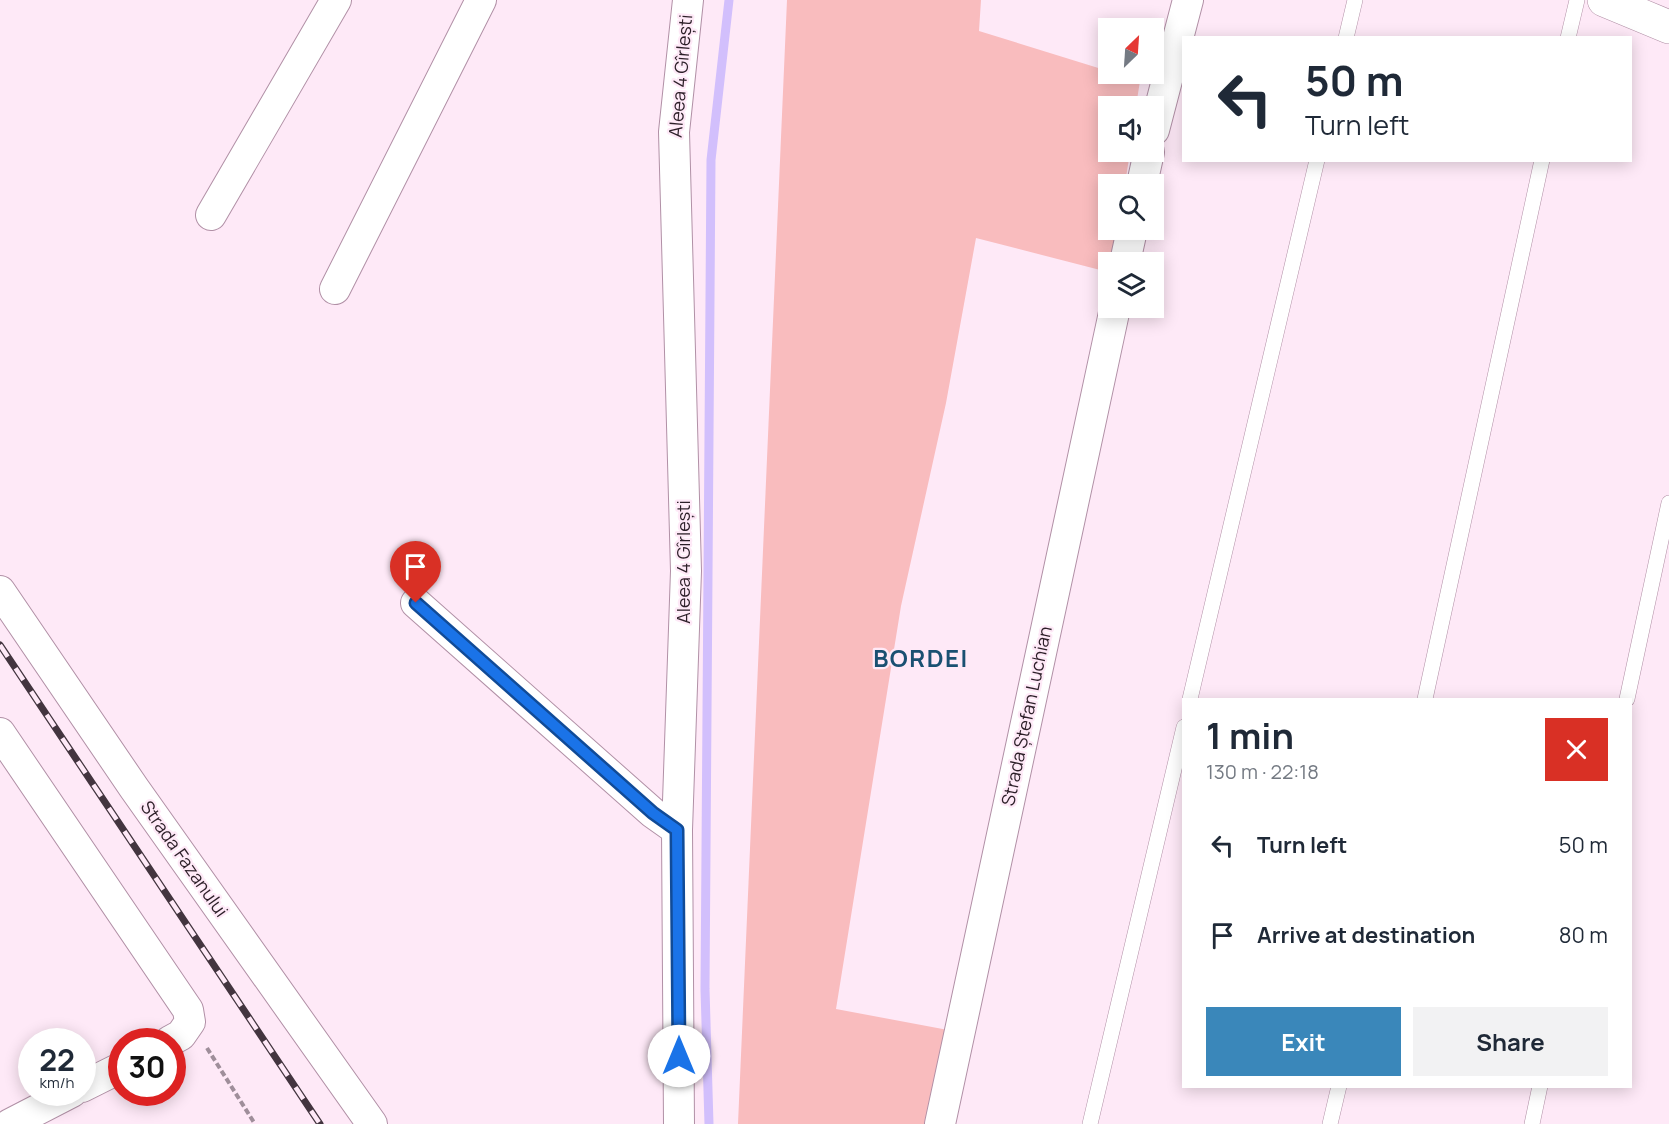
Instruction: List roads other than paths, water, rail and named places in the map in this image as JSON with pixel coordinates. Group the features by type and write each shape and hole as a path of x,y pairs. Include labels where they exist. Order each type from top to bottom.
{"street":[{"path":"211,215 336,0"},
{"path":"334,289 481,0"},
{"name":"Aleea 4 Gîrlești","path":"680,1124 677,830 686,571 674,132 688,0"},
{"path":"1163,96 1188,0"},
{"path":"1604,0 1669,27"},
{"name":"Strada Ștefan Luchian","path":"939,1124 1113,318"},
{"name":"Strada Fazanului","path":"0,591 134,788 372,1124"},
{"path":"416,603 653,813 677,830"},
{"path":"0,733 188,1010 181,1028"},
{"path":"10,1124 45,1106"}],"lane":[{"path":"1346,36 1355,0"},
{"path":"1568,36 1576,0"},
{"path":"1190,698 1317,162"},
{"path":"1425,698 1542,162"},
{"path":"1627,698 1669,503"},
{"path":"1090,1124 1182,736"},
{"path":"1330,1124 1339,1088"},
{"path":"1532,1124 1540,1088"}],"waterway":[{"path":"709,1124 705,989 711,160 729,0"}],"railway":[{"path":"0,645 320,1124"}],"district":[{"name":"BORDEI","path":"921,659"}]}
